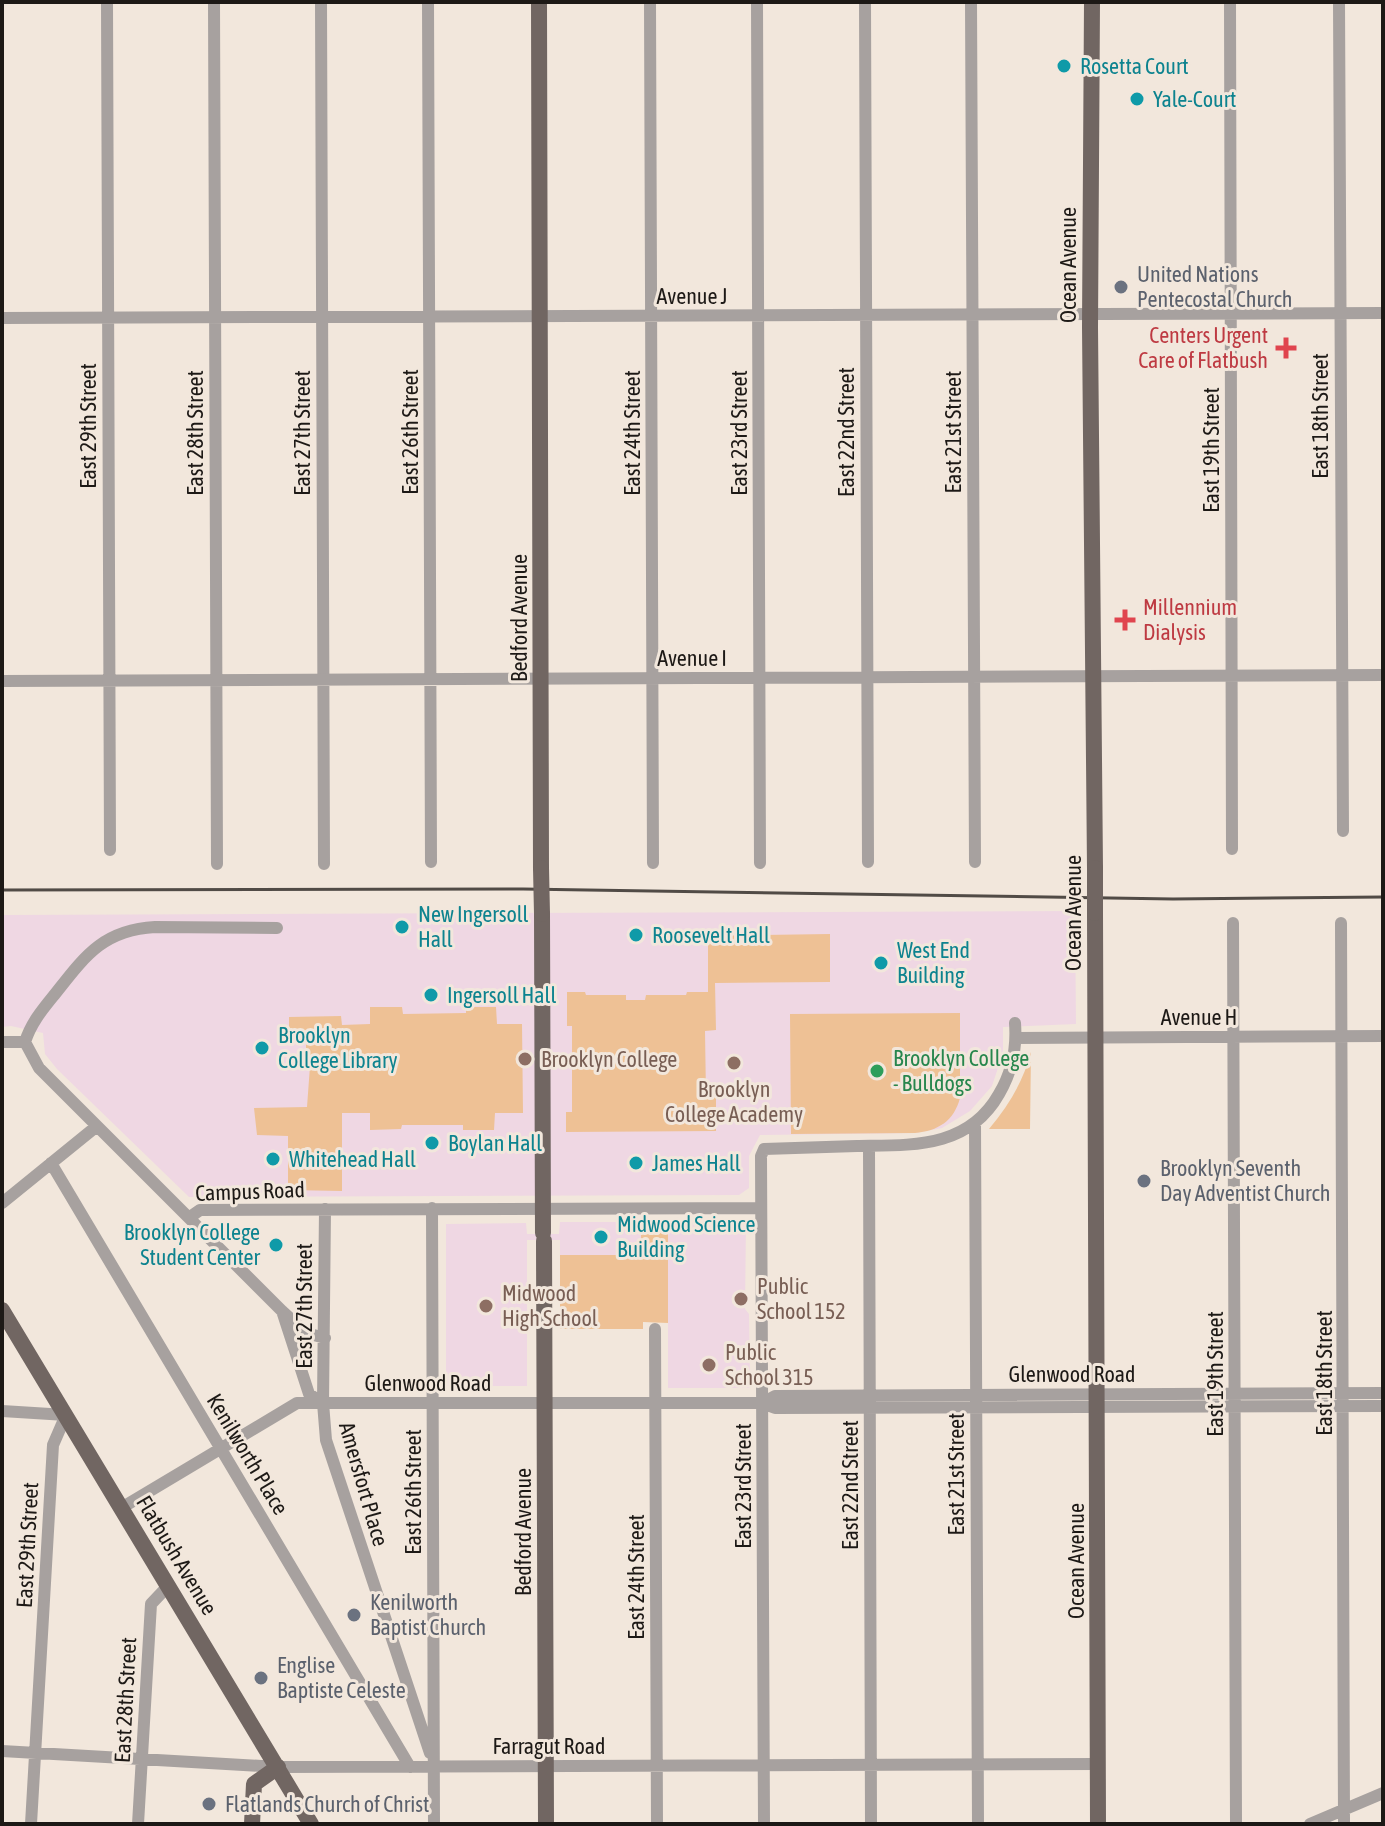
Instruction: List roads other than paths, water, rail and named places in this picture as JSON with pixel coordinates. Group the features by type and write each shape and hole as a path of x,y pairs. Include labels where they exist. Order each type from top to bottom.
{"main road":[{"name":"Bedford Avenue","path":"539,2 546,1824"},
{"name":"Ocean Avenue","path":"1092,2 1090,314 1098,1824"},
{"name":"Flatbush Avenue","path":"2,1310 311,1824"},
{"path":"252,1824 254,1784 278,1767"}],"street":[{"name":"East 29th Street","path":"107,2 110,850"},
{"name":"East 28th Street","path":"214,2 217,864"},
{"name":"East 27th Street","path":"321,2 324,864"},
{"name":"East 26th Street","path":"428,2 431,862"},
{"name":"East 24th Street","path":"650,2 653,863"},
{"name":"East 23rd Street","path":"757,2 760,863"},
{"name":"East 22nd Street","path":"865,2 868,862"},
{"name":"East 21st Street","path":"971,2 975,862"},
{"name":"East 19th Street","path":"1230,2 1232,849"},
{"name":"East 18th Street","path":"1339,2 1343,831"},
{"name":"Avenue J","path":"2,318 1383,313"},
{"name":"Avenue I","path":"2,681 1383,675"},
{"name":"East 19th Street","path":"1233,923 1236,1824"},
{"name":"East 18th Street","path":"1341,923 1344,1824"},
{"path":"2,1042 25,1042 28,1030 40,1013 90,952 102,942 127,931 155,927 277,928"},
{"path":"869,1146 927,1143 975,1123 1005,1085 1014,1054 1015,1023"},
{"name":"Avenue H","path":"1016,1038 1383,1036"},
{"name":"Campus Road","path":"25,1042 39,1068 190,1217 200,1210 761,1208"},
{"name":"East 21st Street","path":"975,1123 978,1824"},
{"path":"2,1203 97,1126"},
{"name":"East 23rd Street","path":"764,1824 761,1156 764,1149 869,1146"},
{"name":"East 22nd Street","path":"869,1146 871,1824"},
{"name":"Kenilworth Place","path":"51,1163 410,1767"},
{"name":"East 26th Street","path":"432,1208 434,1824"},
{"name":"East 27th Street","path":"323,1403 325,1209"},
{"name":"Amersfort Place","path":"190,1217 306,1333 325,1338"},
{"name":"Amersfort Place","path":"282,1311 309,1394 323,1403 326,1440 434,1766"},
{"name":"East 24th Street","path":"655,1329 657,1824"},
{"name":"Glenwood Road","path":"1344,1400 1383,1393"},
{"name":"Glenwood Road","path":"123,1507 297,1403 762,1403 775,1408 870,1402 1344,1400 1383,1406"},
{"path":"2,1411 66,1415"},
{"name":"East 29th Street","path":"31,1824 53,1445 66,1415"},
{"name":"East 28th Street","path":"138,1824 151,1604 169,1585"},
{"name":"Farragut Road","path":"2,1751 278,1767 1098,1764"},
{"path":"1310,1824 1383,1793"}],"railway":[{"path":"2,890 523,889 1173,899 1383,897"}],"place":[{"name":"Rosetta Court","path":"1064,66"},
{"name":"Yale-Court","path":"1137,99"},
{"name":"United Nations Pentecostal Church","path":"1121,287"},
{"name":"Centers Urgent Care of Flatbush","path":"1286,348"},
{"name":"Millennium Dialysis","path":"1125,620"},
{"name":"New Ingersoll Hall","path":"402,927"},
{"name":"Roosevelt Hall","path":"636,935"},
{"name":"West End Building","path":"881,963"},
{"name":"Ingersoll Hall","path":"431,995"},
{"name":"Brooklyn College Library","path":"262,1048"},
{"name":"Brooklyn College","path":"525,1059"},
{"name":"Brooklyn College Academy","path":"734,1063"},
{"name":"Brooklyn College - Bulldogs","path":"877,1071"},
{"name":"Boylan Hall","path":"432,1143"},
{"name":"Whitehead Hall","path":"273,1159"},
{"name":"James Hall","path":"636,1163"},
{"name":"Brooklyn Seventh Day Adventist Church","path":"1144,1181"},
{"name":"Midwood Science Building","path":"601,1237"},
{"name":"Brooklyn College Student Center","path":"276,1245"},
{"name":"Public School 152","path":"741,1299"},
{"name":"Midwood High School","path":"486,1306"},
{"name":"Public School 315","path":"709,1365"},
{"name":"Kenilworth Baptist Church","path":"354,1615"},
{"name":"Englise Baptiste Celeste","path":"261,1678"},
{"name":"Flatlands Church of Christ","path":"209,1804"}]}
